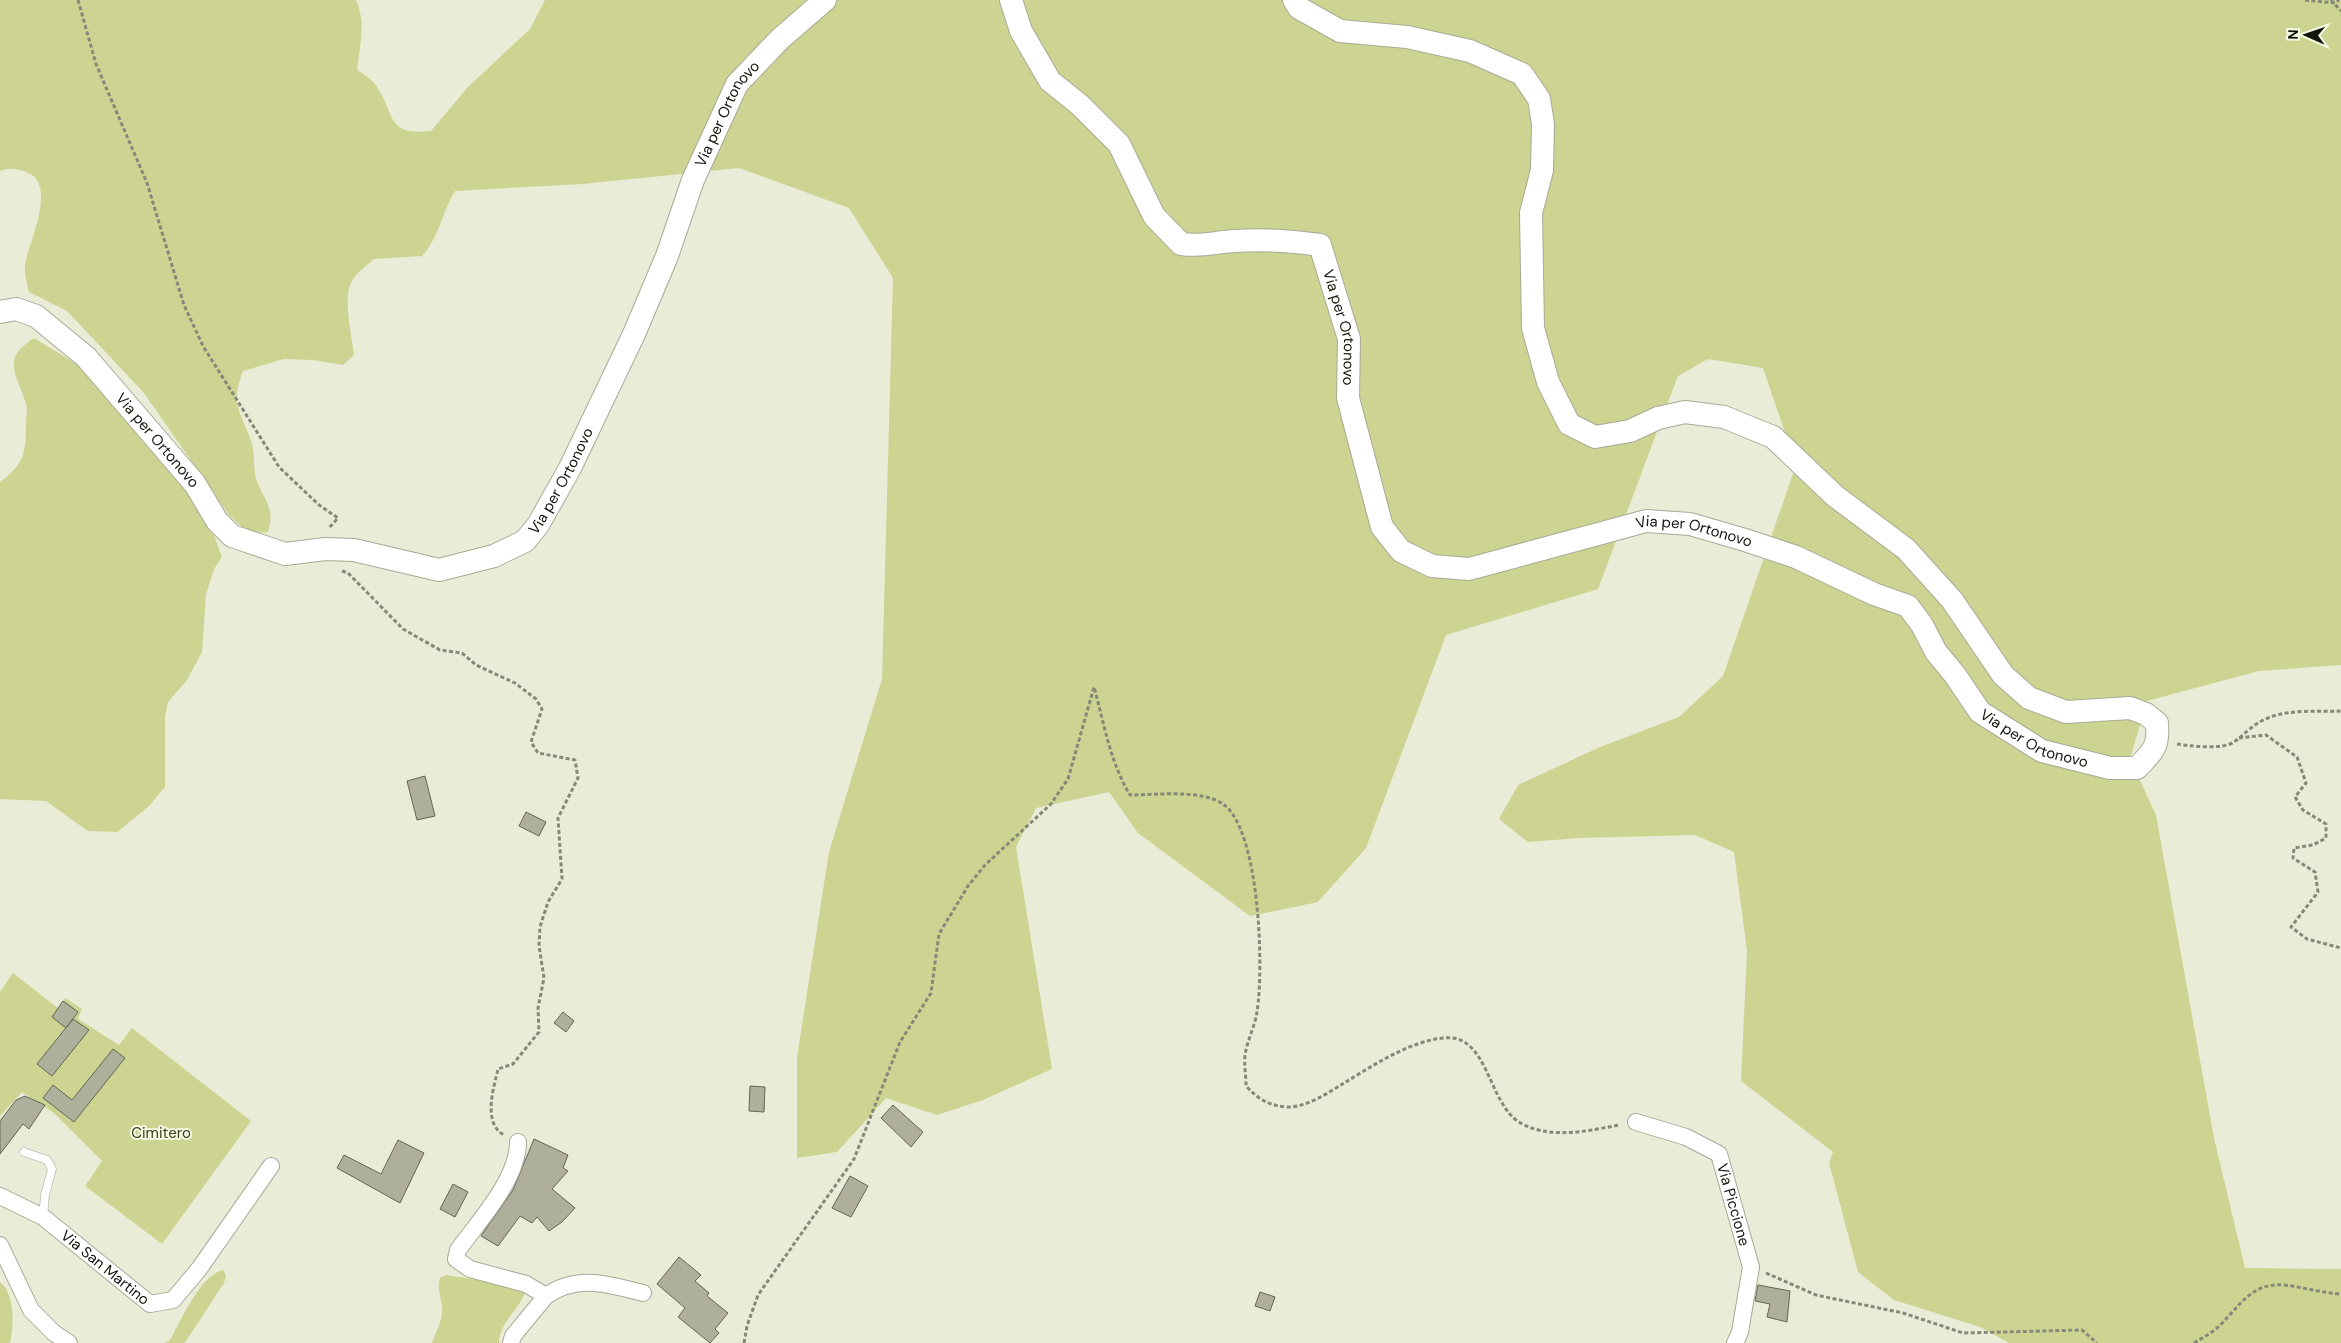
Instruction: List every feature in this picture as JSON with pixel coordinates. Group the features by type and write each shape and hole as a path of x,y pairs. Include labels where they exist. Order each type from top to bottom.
{"street":[{"name":"Via per Ortonovo","path":"0,312 16,309 36,316 86,357 194,484 217,521 232,536 285,554 324,549 354,550 439,570 494,556 525,541 538,524 570,468 634,334 667,256 693,180 737,84 780,39 824,0"},
{"name":"Via per Ortonovo","path":"1011,0 1021,31 1050,82 1080,105 1120,144 1154,216 1181,244 1202,246 1233,241 1281,239 1320,245 1349,338 1348,398 1382,527 1401,550 1432,566 1470,569 1646,521 1690,524 1796,557 1874,594 1908,606 1922,625 1936,652 1980,712 2042,751 2110,768 2137,768 2150,754 2158,740 2156,724 2146,714 2130,708 2066,712 2029,698 2003,675 1952,600 1906,549 1835,496 1773,437 1724,417 1684,412 1658,418 1630,431 1595,436 1569,424 1548,382 1534,328 1530,213 1542,170 1544,124 1539,99 1522,74 1470,51 1407,37 1340,31 1299,8 1294,0"},
{"name":"Via Piccione","path":"1636,1122 1686,1136 1719,1154 1751,1267 1740,1332 1735,1343"},
{"path":"518,1142 518,1154 503,1186 458,1250 456,1259 470,1269 526,1284 546,1296"},
{"name":"Via San Martino","path":"0,1196 43,1217 150,1304 173,1300 199,1269 271,1166"},
{"path":"0,1245 31,1310 54,1333 69,1343"},
{"path":"511,1343 513,1336 546,1296 560,1286 600,1282 642,1293"}],"lane":[{"path":"24,1152 47,1160 52,1169 45,1195 43,1217"}],"path":[{"path":"78,0 96,64 147,183 184,305 203,346 279,467 319,505 338,518 327,530"},
{"path":"2306,0 2333,2 2339,0"},
{"path":"2333,2 2341,12"},
{"path":"335,569 348,573 402,628 440,650 462,653 476,664 515,683 536,699 542,709 530,742 538,753 575,760 578,778 558,818 562,879 548,902 540,926 538,946 544,978 538,1008 539,1032 513,1064 498,1069 492,1096 492,1119 500,1134 518,1142"},
{"path":"744,1343 747,1326 758,1294 854,1159 900,1042 931,992 939,934 968,886 985,865 1051,804 1068,779 1094,687 1113,758 1120,778 1130,794 1204,796 1223,804 1239,823 1248,847 1258,925 1260,970 1257,1012 1245,1055 1246,1086 1260,1100 1289,1107 1318,1098 1396,1052 1444,1038 1464,1041 1483,1062 1495,1094 1508,1114 1521,1124 1547,1132 1589,1131 1636,1122"},
{"path":"2158,740 2196,747 2232,744 2250,727 2269,717 2298,712 2341,712"},
{"path":"2239,738 2266,734 2297,757 2306,783 2295,797 2303,810 2326,824 2326,838 2313,845 2294,848 2293,858 2316,872 2318,892 2292,927 2308,939 2341,948"},
{"path":"1751,1267 1816,1295 1903,1313 1963,1333 2082,1330 2097,1343"},
{"path":"2194,1343 2216,1328 2244,1297 2262,1286 2283,1285 2322,1293 2341,1294"}],"green space":[{"path":"0,0 356,0 362,25 357,69 375,84 394,122 399,127 417,132 431,131 467,88 530,29 545,0 2341,0 2341,665 2259,671 2147,701 2130,759 2156,815 2214,1138 2245,1268 2341,1269 2341,1343 2009,1343 1980,1327 1894,1300 1858,1272 1829,1163 1833,1152 1741,1081 1747,951 1734,852 1695,835 1579,838 1528,842 1499,819 1518,785 1600,747 1679,717 1723,676 1796,465 1763,368 1708,359 1678,376 1598,589 1446,635 1366,848 1318,902 1250,916 1138,833 1109,792 1036,808 1016,847 1052,1069 983,1100 937,1115 886,1098 837,1152 797,1158 797,1057 829,852 882,679 893,278 849,208 739,168 583,184 455,191 428,249 422,256 374,259 352,281 349,288 348,307 354,355 343,365 313,360 284,359 243,371 237,393 238,409 252,444 256,478 270,510 268,532 248,533 229,515 144,393 67,311 29,292 25,265 39,214 40,188 36,178 26,172 13,169 0,171"},
{"path":"34,338 78,365 190,495 212,530 222,557 214,569 206,594 202,652 187,680 168,702 165,716 165,787 148,807 117,832 88,831 46,801 0,799 0,482 15,469 24,449 27,408 14,368 14,360 17,353"},
{"name":"Cimitero","path":"13,973 59,1009 65,998 82,1009 78,1019 119,1045 132,1028 251,1121 162,1244 85,1186 102,1161 54,1113 22,1092 0,1116 0,992"},
{"path":"223,1270 226,1276 224,1283 186,1341 184,1343 165,1343 170,1340 199,1289 207,1280"},
{"path":"446,1275 519,1286 526,1291 502,1329 499,1343 432,1343 442,1315 439,1282 440,1278"},
{"path":"0,1282 5,1287 11,1302 13,1319 10,1343 0,1343"}],"building":[{"path":"425,776 435,816 417,820 407,781"},
{"path":"526,812 546,822 539,836 519,826"},
{"path":"63,1001 78,1012 66,1028 52,1017"},
{"path":"563,1012 574,1021 566,1032 554,1023"},
{"path":"73,1019 89,1030 52,1076 37,1064"},
{"path":"113,1049 125,1058 74,1122 43,1098 53,1085 72,1100"},
{"path":"750,1086 765,1087 764,1112 749,1111"},
{"path":"25,1096 45,1105 29,1129 23,1124 0,1154 0,1121 16,1100"},
{"path":"893,1105 923,1132 911,1147 881,1118"},
{"path":"534,1139 568,1155 563,1168 568,1171 552,1189 575,1208 562,1222 549,1231 537,1217 532,1223 520,1216 498,1246 481,1236 513,1190"},
{"path":"398,1140 424,1153 400,1203 337,1168 344,1155 381,1174"},
{"path":"850,1176 868,1186 851,1217 832,1208"},
{"path":"453,1184 468,1192 455,1217 440,1209"},
{"path":"679,1257 701,1275 695,1281 709,1293 707,1296 728,1313 715,1329 719,1333 710,1343 678,1317 685,1308 657,1284"},
{"path":"1758,1285 1790,1291 1787,1322 1767,1317 1770,1304 1755,1301"},
{"path":"1260,1292 1275,1297 1270,1311 1255,1306"}]}
